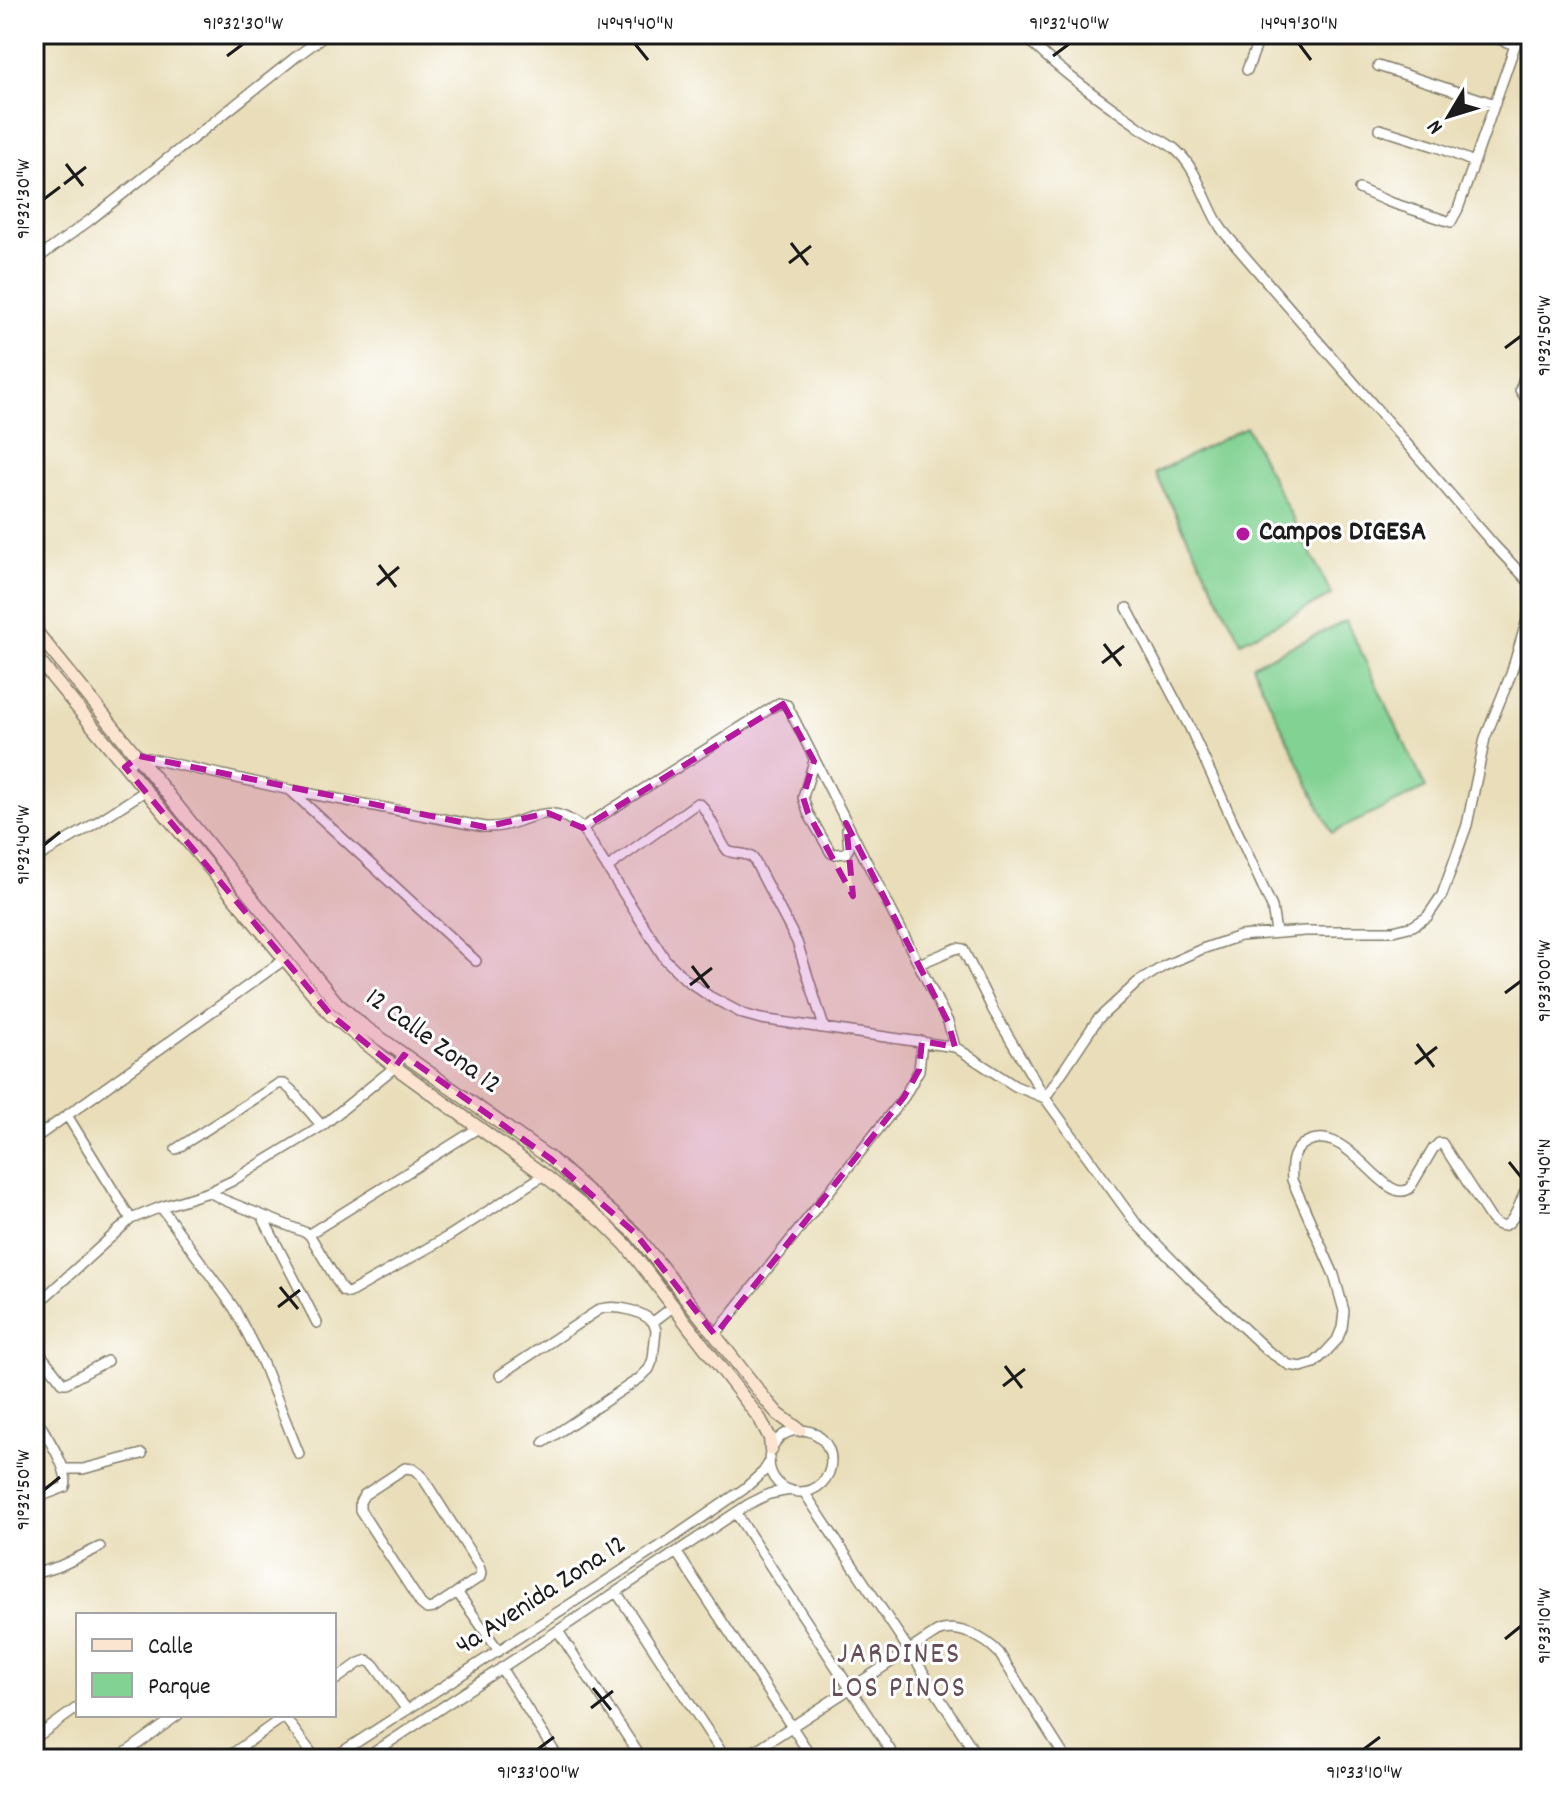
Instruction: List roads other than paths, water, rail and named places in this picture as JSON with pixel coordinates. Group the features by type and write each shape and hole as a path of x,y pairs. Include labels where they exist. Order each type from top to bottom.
{"street":[{"path":"34,42 46,34"},
{"path":"34,261 327,34"},
{"path":"1023,34 1061,70 1175,149 1195,175 1223,231 1531,584"},
{"path":"1247,70 1261,34"},
{"path":"1485,34 1515,45"},
{"path":"1359,189 1451,222 1519,34"},
{"path":"1378,66 1495,104"},
{"path":"1380,129 1474,162"},
{"path":"1531,357 1520,390 1531,406"},
{"path":"1045,1098 1097,1020 1138,982 1164,966 1240,936 1276,932 1393,931 1413,926 1432,912 1446,884 1467,825 1485,738 1511,674 1531,606"},
{"path":"1127,608 1190,728 1272,907 1276,932"},
{"name":"12 Calle Zona 12","path":"34,629 337,1003 362,1025 551,1159 635,1233 772,1407 800,1430"},
{"name":"12 Calle Zona 12","path":"34,655 330,1014 395,1067 544,1175 604,1223 626,1245 760,1419 770,1438 770,1456"},
{"path":"582,828 779,703 787,705 948,1022 955,1047"},
{"path":"125,767 139,756 290,790 485,827 508,825 541,813 562,816 582,828 665,959 697,988 743,1014 761,1019 955,1047 1015,1086 1045,1098"},
{"path":"814,761 803,797 808,813 831,853 843,854 849,848 846,823"},
{"path":"290,790 476,961"},
{"path":"34,859 145,791"},
{"path":"607,868 697,803 701,805 718,831 723,847 730,853 746,853 753,858 797,942 824,1027"},
{"path":"919,964 957,948 963,949 994,1012 1045,1098 1135,1222 1268,1351 1289,1365 1301,1367 1314,1363 1325,1353 1337,1340 1344,1311 1334,1275 1292,1180 1293,1158 1304,1144 1321,1138 1337,1141 1386,1184 1402,1192 1410,1188 1433,1149 1442,1143 1491,1219 1503,1227 1514,1218 1531,1179"},
{"path":"34,1139 285,959"},
{"path":"715,1335 904,1097 919,1070 922,1041"},
{"path":"34,1307 131,1219 232,1181 322,1126 395,1067 404,1055"},
{"path":"176,1149 278,1084 284,1084 291,1090 322,1126"},
{"path":"68,1117 131,1219"},
{"path":"309,1234 480,1127"},
{"path":"209,1192 309,1234 343,1291 349,1293 449,1236 544,1175"},
{"path":"161,1207 234,1308 263,1364 299,1454"},
{"path":"261,1215 317,1323"},
{"path":"653,1322 674,1306"},
{"path":"500,1375 600,1309 619,1307 644,1315 653,1322 656,1330 649,1369 544,1442"},
{"path":"36,1352 63,1383 107,1361"},
{"path":"34,1414 64,1469 67,1483 65,1487 34,1499"},
{"path":"800,1430 818,1435 825,1442 831,1459 831,1468 821,1484 804,1492 790,1490 776,1480 770,1456 783,1435 800,1430"},
{"path":"64,1469 83,1469 142,1454"},
{"name":"4a Avenida Zona 12","path":"331,1759 744,1489 763,1472 770,1456"},
{"path":"405,1468 421,1475 479,1566 480,1577 457,1592 433,1608 427,1609 421,1604 360,1510 364,1495 405,1468"},
{"name":"4a Avenida Zona 12","path":"364,1759 759,1498 790,1490"},
{"path":"804,1492 979,1759"},
{"path":"736,1513 896,1759"},
{"path":"34,1574 60,1566 100,1547"},
{"path":"677,1553 813,1759"},
{"path":"457,1592 499,1651"},
{"path":"617,1593 726,1759"},
{"path":"742,1759 937,1632 949,1628 985,1641 999,1653 1066,1759"},
{"path":"558,1631 642,1759"},
{"path":"336,1680 367,1660 407,1710"},
{"path":"501,1668 559,1759"},
{"path":"34,1739 76,1708"},
{"path":"117,1759 175,1717"},
{"path":"225,1759 282,1717"},
{"path":"286,1717 316,1759"},
{"path":"381,1748 389,1759"}],"place":[{"name":"Campos DIGESA","path":"1243,534"}],"district":[{"name":"JARDINES LOS PINOS","path":"899,1673"}]}
